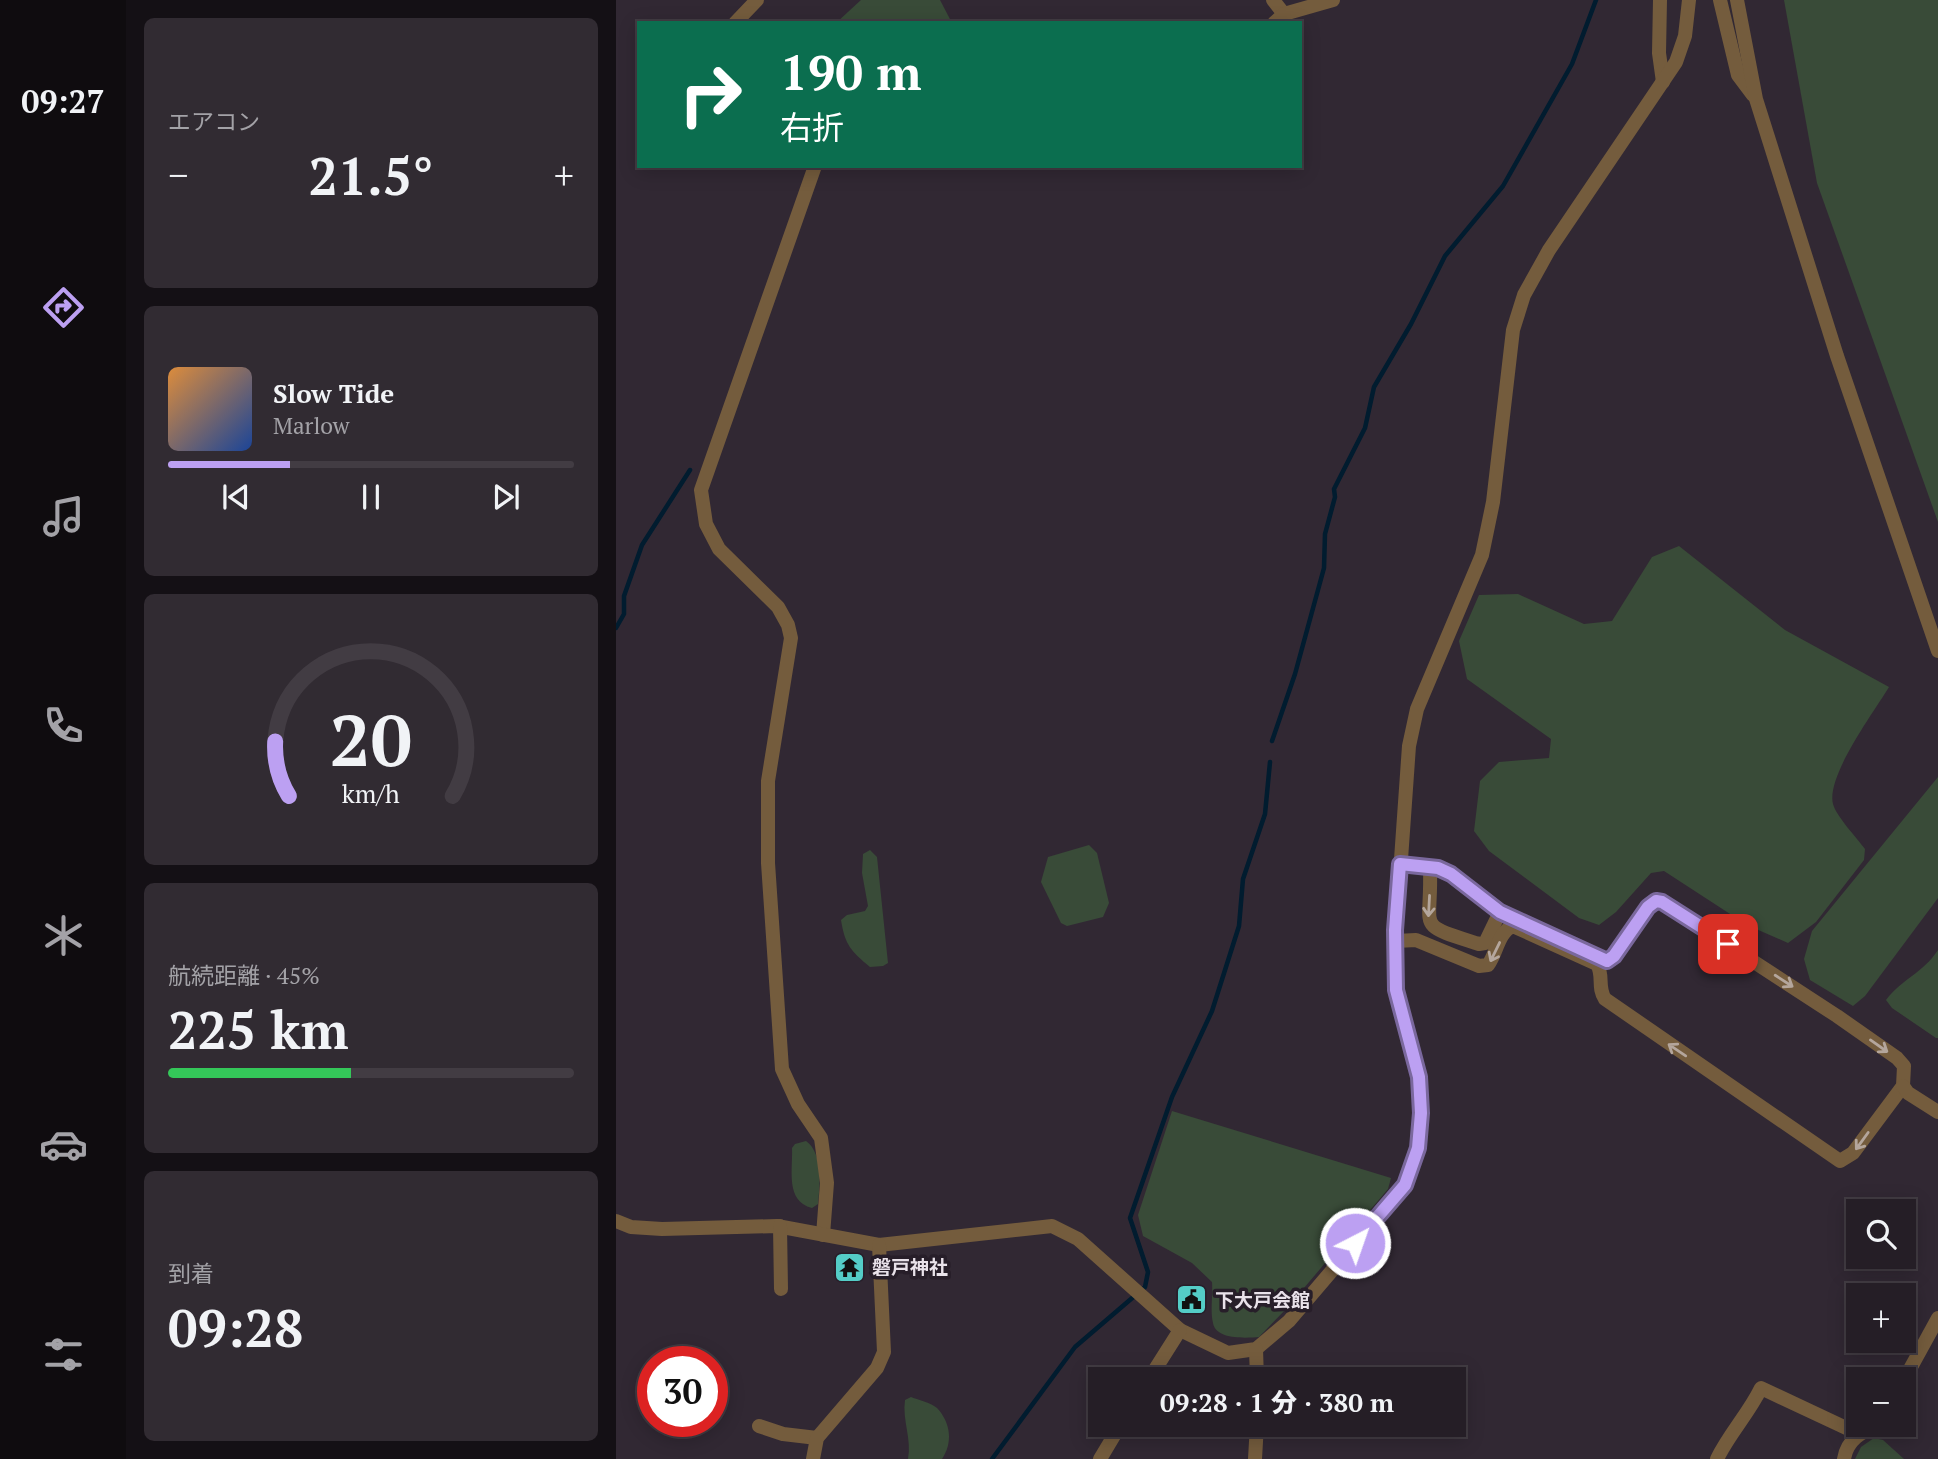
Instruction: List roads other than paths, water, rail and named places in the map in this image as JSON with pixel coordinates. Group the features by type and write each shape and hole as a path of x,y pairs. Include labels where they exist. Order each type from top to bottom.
{"street":[{"path":"737,21 757,0"},
{"path":"1273,0 1279,18 1333,0"},
{"path":"1660,0 1659,53 1663,82"},
{"path":"616,1221 631,1227 662,1229 780,1226 879,1245 1052,1226 1078,1239 1180,1330 1228,1353 1256,1349 1289,1321 1405,1185 1418,1148 1421,1113 1419,1077 1396,990 1400,864 1412,734 1418,709 1482,555 1493,502 1513,330 1524,295 1549,250 1676,62 1685,36 1689,0"},
{"path":"1720,0 1738,75 1756,99"},
{"path":"1737,0 1756,99 1837,355 1938,651"},
{"path":"814,168 701,490 706,524 719,549 778,607 788,625 791,638 768,782 768,863 782,1069 798,1104 821,1138 827,1183 823,1236"},
{"path":"1396,941 1416,940 1479,966 1488,965 1507,928 1513,926 1597,964 1601,970 1600,992 1605,999 1840,1161 1853,1153 1903,1086 1904,1066 1897,1058 1662,902 1656,901 1648,907 1614,956 1607,961 1500,912 1451,874 1426,865 1400,864"},
{"path":"1426,865 1430,870 1429,924 1436,930 1479,944 1485,943 1500,912"},
{"path":"1903,1086 1908,1093 1938,1112"},
{"path":"780,1226 781,1289"},
{"path":"813,1459 817,1438 877,1368 884,1352 879,1245"},
{"path":"1911,1367 1938,1318"},
{"path":"1157,1367 1180,1330"},
{"path":"1256,1349 1256,1367"},
{"path":"1717,1459 1753,1405 1761,1388 1846,1428"},
{"path":"759,1426 783,1434 817,1438"},
{"path":"1100,1459 1113,1437"},
{"path":"1255,1459 1256,1437"},
{"path":"1844,1459 1846,1449 1856,1437"}],"waterway":[{"path":"1272,741 1295,674 1324,568 1325,534 1335,497 1334,489 1365,428 1374,387 1411,324 1445,256 1503,186 1572,64 1596,0"},
{"path":"616,628 624,614 624,596 642,545 690,470"},
{"path":"992,1459 1075,1347 1145,1287 1148,1272 1130,1218 1172,1097 1212,1011 1239,926 1243,879 1265,814 1270,762"}],"place":[{"name":"磐戸神社","path":"849,1267"},
{"name":"下大戸会館","path":"1192,1300"}]}
